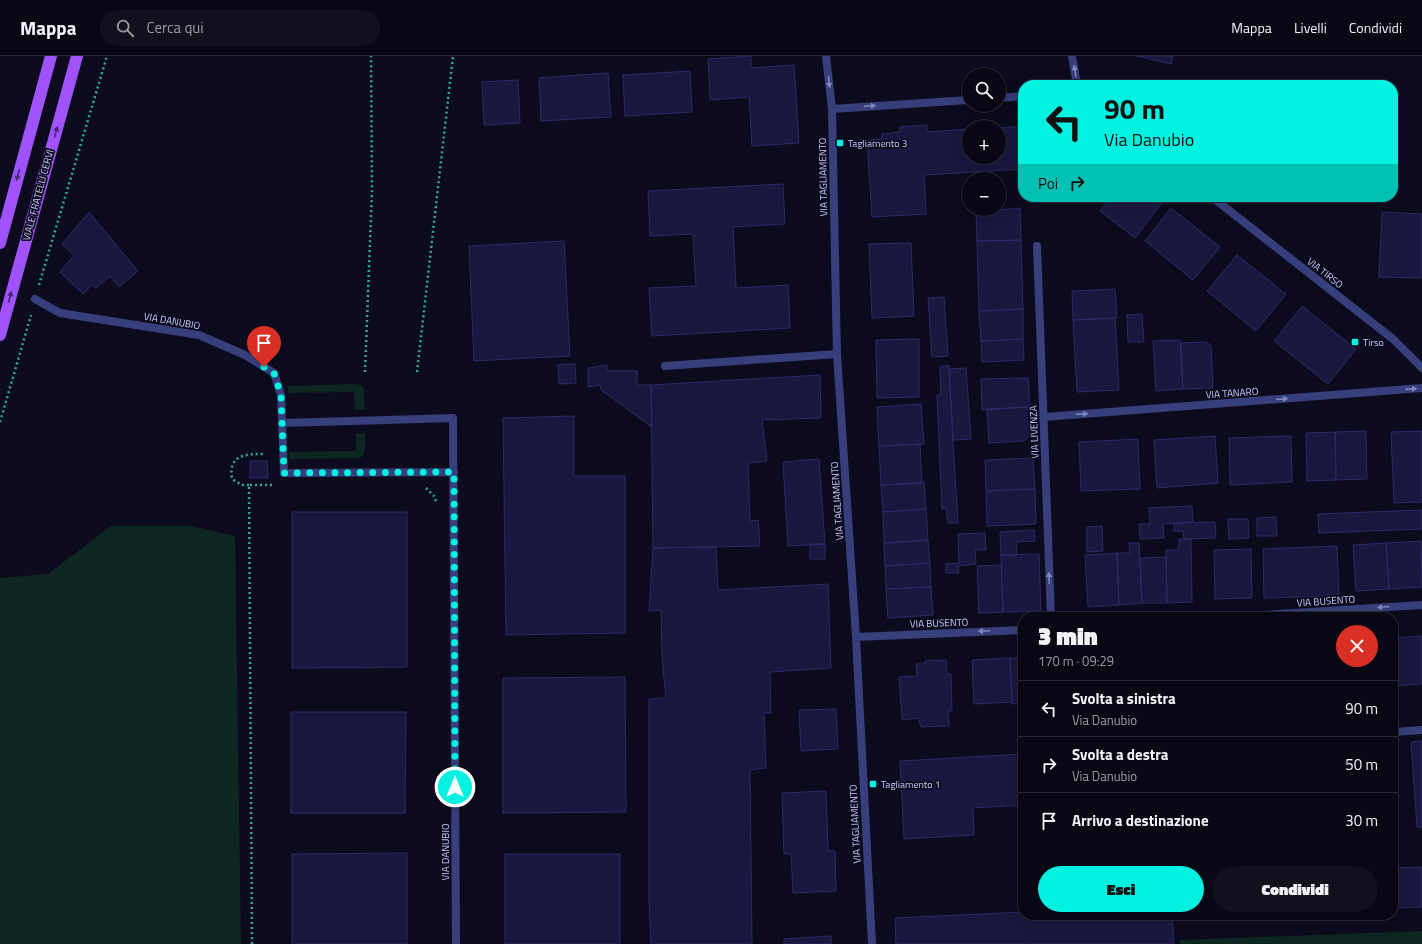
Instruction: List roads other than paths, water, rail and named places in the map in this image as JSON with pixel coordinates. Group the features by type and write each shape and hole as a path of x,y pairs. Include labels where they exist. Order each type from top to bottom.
{"main road":[{"path":"0,243 51,56"},
{"name":"VIALE FRATELLI CERVI","path":"0,335 77,56"}],"street":[{"name":"VIA TAGLIAMENTO","path":"826,56 832,109 837,354 856,637 872,944"},
{"path":"1072,56 1076,80"},
{"path":"1006,97 1018,96"},
{"path":"832,109 962,100"},
{"name":"VIA TIRSO","path":"1218,202 1393,340 1422,368"},
{"name":"VIA LIVENZA","path":"1037,246 1051,612"},
{"name":"VIA DANUBIO","path":"35,298 60,313 199,335 244,355 274,373 281,395 284,473 454,472"},
{"path":"664,366 837,354"},
{"name":"VIA TANARO","path":"1044,417 1422,388"},
{"name":"VIA DANUBIO","path":"283,423 453,418 456,944"},
{"name":"VIA BUSENTO","path":"1311,612 1422,605"},
{"name":"VIA BUSENTO","path":"856,637 1018,630"},
{"path":"1398,732 1422,730"}],"place":[{"name":"Tagliamento 3","path":"840,143"},
{"name":"Tirso","path":"1355,342"},
{"name":"Tagliamento 1","path":"873,784"}]}
